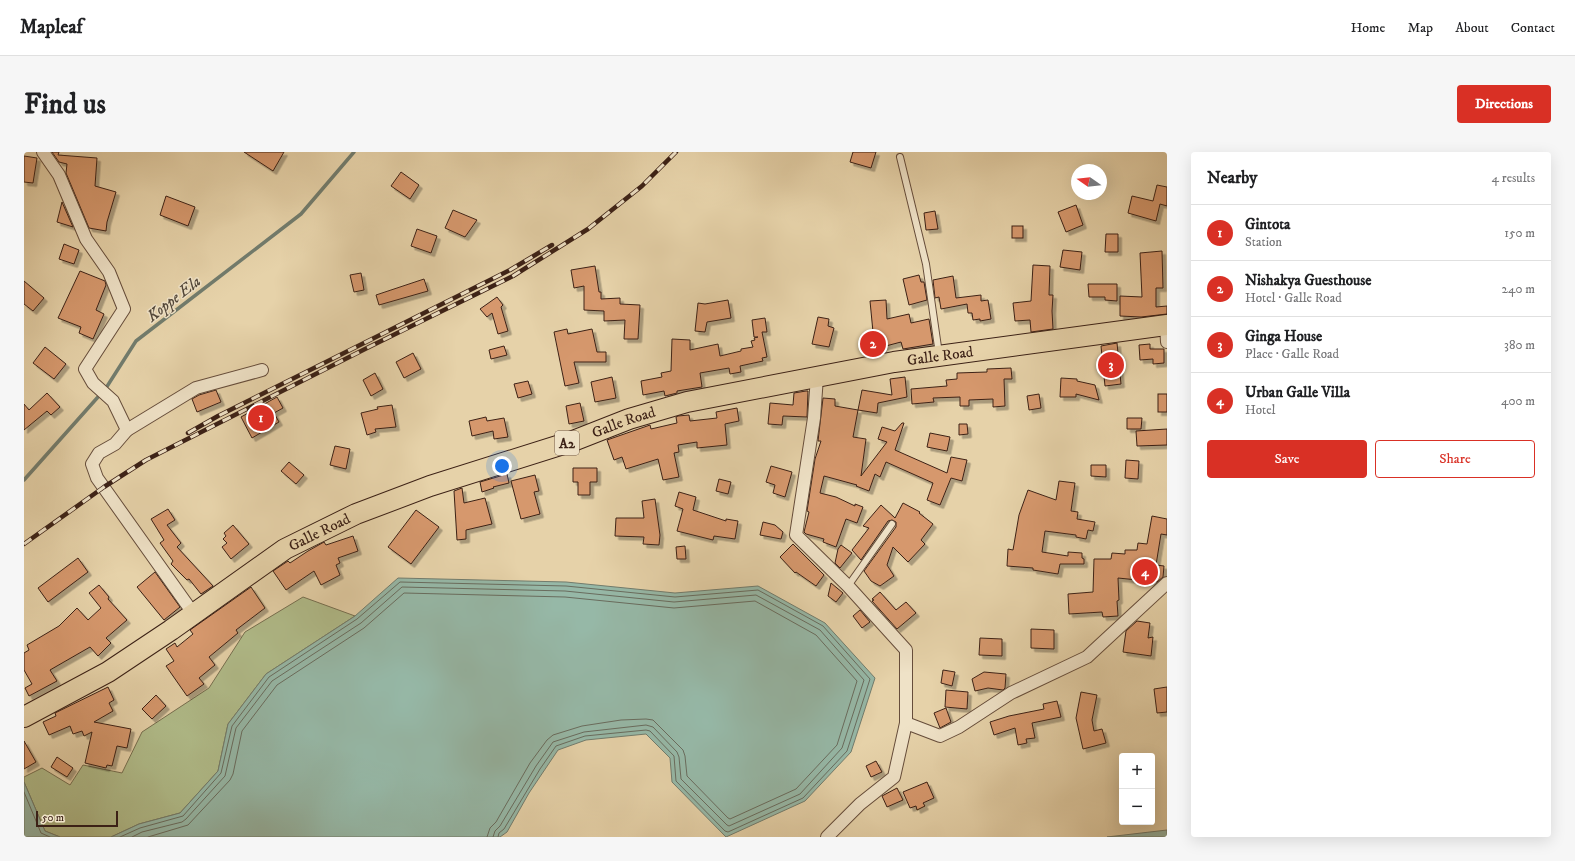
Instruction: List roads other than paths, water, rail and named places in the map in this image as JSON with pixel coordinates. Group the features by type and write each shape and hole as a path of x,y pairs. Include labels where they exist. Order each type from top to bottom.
{"highway":[{"name":"Galle Road","path":"24,717 108,672 285,549 356,514 422,488 573,441 629,419 686,402 894,362 1167,331"}],"street":[{"path":"44,152 58,175 86,239 109,272 124,309 85,369 93,383 113,401 127,430"},
{"path":"194,613 96,478 92,464 99,453 115,444 127,430 196,388 262,370"},
{"path":"817,377 814,418 796,535 848,586 906,650 906,723 894,777 860,804 827,837"},
{"path":"906,723 940,736 959,728 1011,693 1087,657 1164,589"}],"lane":[{"path":"900,157 926,264 940,356"},
{"path":"848,586 892,524"}],"water":[{"path":"398,578 566,582 675,593 758,586 825,623 875,678 851,752 805,801 726,837 672,782 670,758 646,734 586,740 558,750 529,793 507,832 500,837 111,837 139,824 180,813 218,771 228,724 266,674 355,616"},
{"path":"24,782 45,831 60,837 24,837"},
{"path":"1167,830 1167,837 1107,837"}],"waterway":[{"name":"Koppe Ela","path":"24,480 106,388 136,341 301,214 354,152"}],"railway":[{"path":"24,544 104,487 146,460 513,276 588,229 642,186 676,152"},
{"path":"188,433 218,416 510,270 552,245"}],"place":[{"name":"Nishakya Guesthouse","path":"873,344"},
{"name":"Ginga House","path":"1111,365"},
{"name":"Gintota","path":"261,418"},
{"name":"Urban Galle Villa","path":"1145,572"}]}
